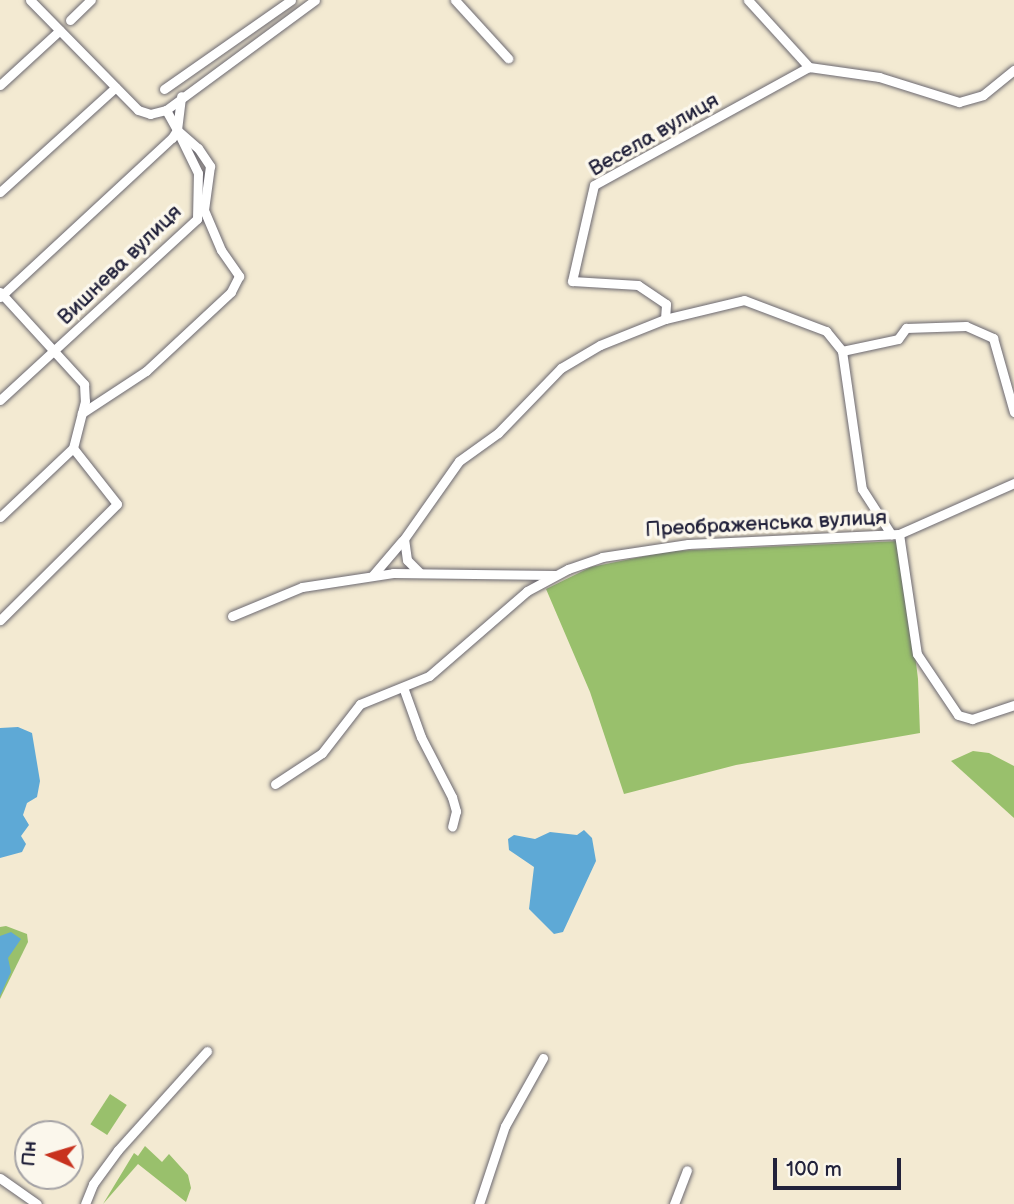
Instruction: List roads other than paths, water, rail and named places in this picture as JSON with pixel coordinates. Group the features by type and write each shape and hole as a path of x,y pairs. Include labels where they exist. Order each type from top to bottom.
{"street":[{"path":"30,0 138,110 150,114 166,110 181,96 314,0"},
{"path":"70,20 91,0"},
{"path":"164,89 291,0"},
{"path":"455,0 509,58"},
{"path":"748,0 810,67 879,76 959,102 983,95 1014,70"},
{"path":"0,85 60,30"},
{"name":"Весела вулиця","path":"665,319 666,304 638,285 572,281 594,185 810,67"},
{"path":"0,192 116,87"},
{"path":"0,517 73,448 82,413 84,384 1,295 177,130 181,96"},
{"path":"82,413 146,371 238,284 239,276 221,250 204,210 210,166 177,130 166,110"},
{"name":"Вишнева вулиця","path":"0,400 197,219 198,173 177,130"},
{"path":"372,577 404,539 459,461 498,433 561,368 600,345 665,319 744,300 810,322 826,331 842,351 862,489 895,534 917,654 963,719 1014,705"},
{"path":"842,351 898,339 906,328 948,324 974,329 993,338 998,348 1014,412"},
{"path":"0,620 117,504 73,448"},
{"name":"Преображенська вулиця","path":"275,784 322,753 360,704 403,687 455,658 518,599 556,575 602,557 635,550 895,534 1014,483"},
{"path":"404,539 407,559 420,573"},
{"name":"Преображенська вулиця","path":"232,617 302,587 372,577 420,573 556,575"},
{"path":"403,687 421,737 452,797 456,811 452,827"},
{"path":"85,1204 93,1184 118,1150 207,1051"},
{"path":"479,1204 505,1126 544,1058"},
{"path":"674,1204 687,1170"},
{"path":"0,1178 37,1204"}],"water":[{"path":"18,727 32,733 40,781 37,797 27,803 23,815 29,825 21,836 26,844 22,852 0,858 0,728"},
{"path":"584,830 592,838 596,861 563,932 554,934 529,909 534,867 509,850 508,839 514,835 535,839 550,832 577,835"},
{"path":"11,932 21,939 8,958 11,972 0,996 0,936"}]}
